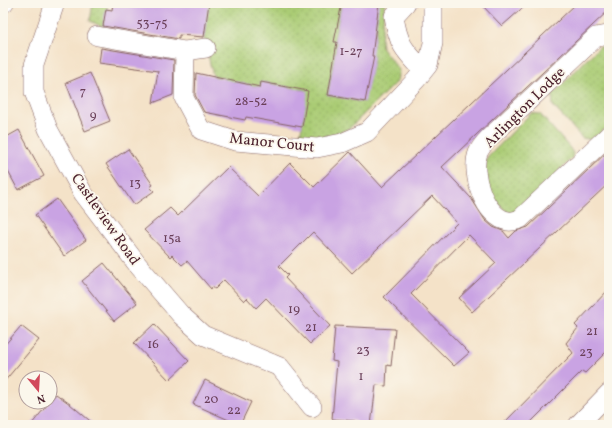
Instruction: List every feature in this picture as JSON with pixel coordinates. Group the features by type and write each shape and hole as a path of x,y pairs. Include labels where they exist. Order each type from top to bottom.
{"street":[{"name":"Castleview Road","path":"55,3 34,65 34,92 48,129 83,193 136,264 181,315 203,335 280,367 312,407"},
{"path":"406,3 394,16 397,36 406,52 423,70"},
{"name":"Manor Court","path":"185,51 184,98 201,130 235,141 317,148 336,144 367,132 428,65 433,43 433,3"},
{"name":"Arlington Lodge","path":"609,35 596,37 489,138 478,153 476,169 480,193 494,214 508,221 520,219 609,135"},
{"path":"97,36 185,51 206,48"},
{"path":"578,425 609,393"}],"green space":[{"path":"93,3 108,3 103,27 90,21"},
{"path":"205,3 342,3 334,41 337,42 328,95 342,98 351,94 350,100 364,102 374,56 366,55 373,46 377,26 372,25 379,3 385,3 381,40 382,48 399,70 397,81 350,128 327,137 300,137 304,113 303,104 305,90 286,87 278,90 278,85 261,82 260,87 213,76 204,39 206,26 200,24"},
{"path":"609,45 609,125 593,140 582,138 553,106 552,95 599,47"},
{"path":"531,113 540,114 569,147 573,153 572,158 517,214 508,213 486,192 484,167 488,157"}],"building":[{"path":"113,3 209,3 204,37 179,35 179,39 103,26 106,9 112,10"},
{"path":"342,3 379,3 372,56 374,56 365,102 328,95 337,42 334,42"},
{"path":"480,3 528,3 502,26"},
{"path":"577,3 609,3 609,10 442,167 471,198 485,220 493,227 503,231 509,238 516,231 528,227 609,150 609,183 472,312 459,298 496,263 469,235 411,294 469,353 454,366 384,297 457,223 432,196 352,273 313,232 279,266 288,275 285,278 330,326 310,344 266,298 256,308 247,298 244,301 224,280 215,289 212,287 211,289 187,261 182,265 172,255 170,257 144,230 170,208 178,216 228,167 258,196 290,163 314,187 350,152 382,187"},
{"path":"101,48 174,60 173,95 153,103 158,71 99,63"},
{"path":"90,73 110,121 85,131 66,83"},
{"path":"196,73 260,87 261,82 308,91 302,127 246,117 245,120 204,112 195,95"},
{"path":"19,130 44,176 18,190 3,162 3,139"},
{"path":"128,149 153,185 150,187 154,191 134,205 106,164"},
{"path":"57,199 86,240 64,256 35,215"},
{"path":"104,263 137,303 114,321 82,281"},
{"path":"609,289 609,349 585,373 582,371 528,425 502,425 573,353 566,343 578,328 575,325"},
{"path":"154,324 189,361 169,380 134,343"},
{"path":"21,326 39,340 3,383 3,347"},
{"path":"335,326 395,329 391,366 387,365 386,386 376,385 371,425 355,425 355,421 332,419 337,362 332,361"},
{"path":"205,380 251,402 240,425 193,404"},
{"path":"58,395 95,425 31,425 43,410 58,410"}]}
